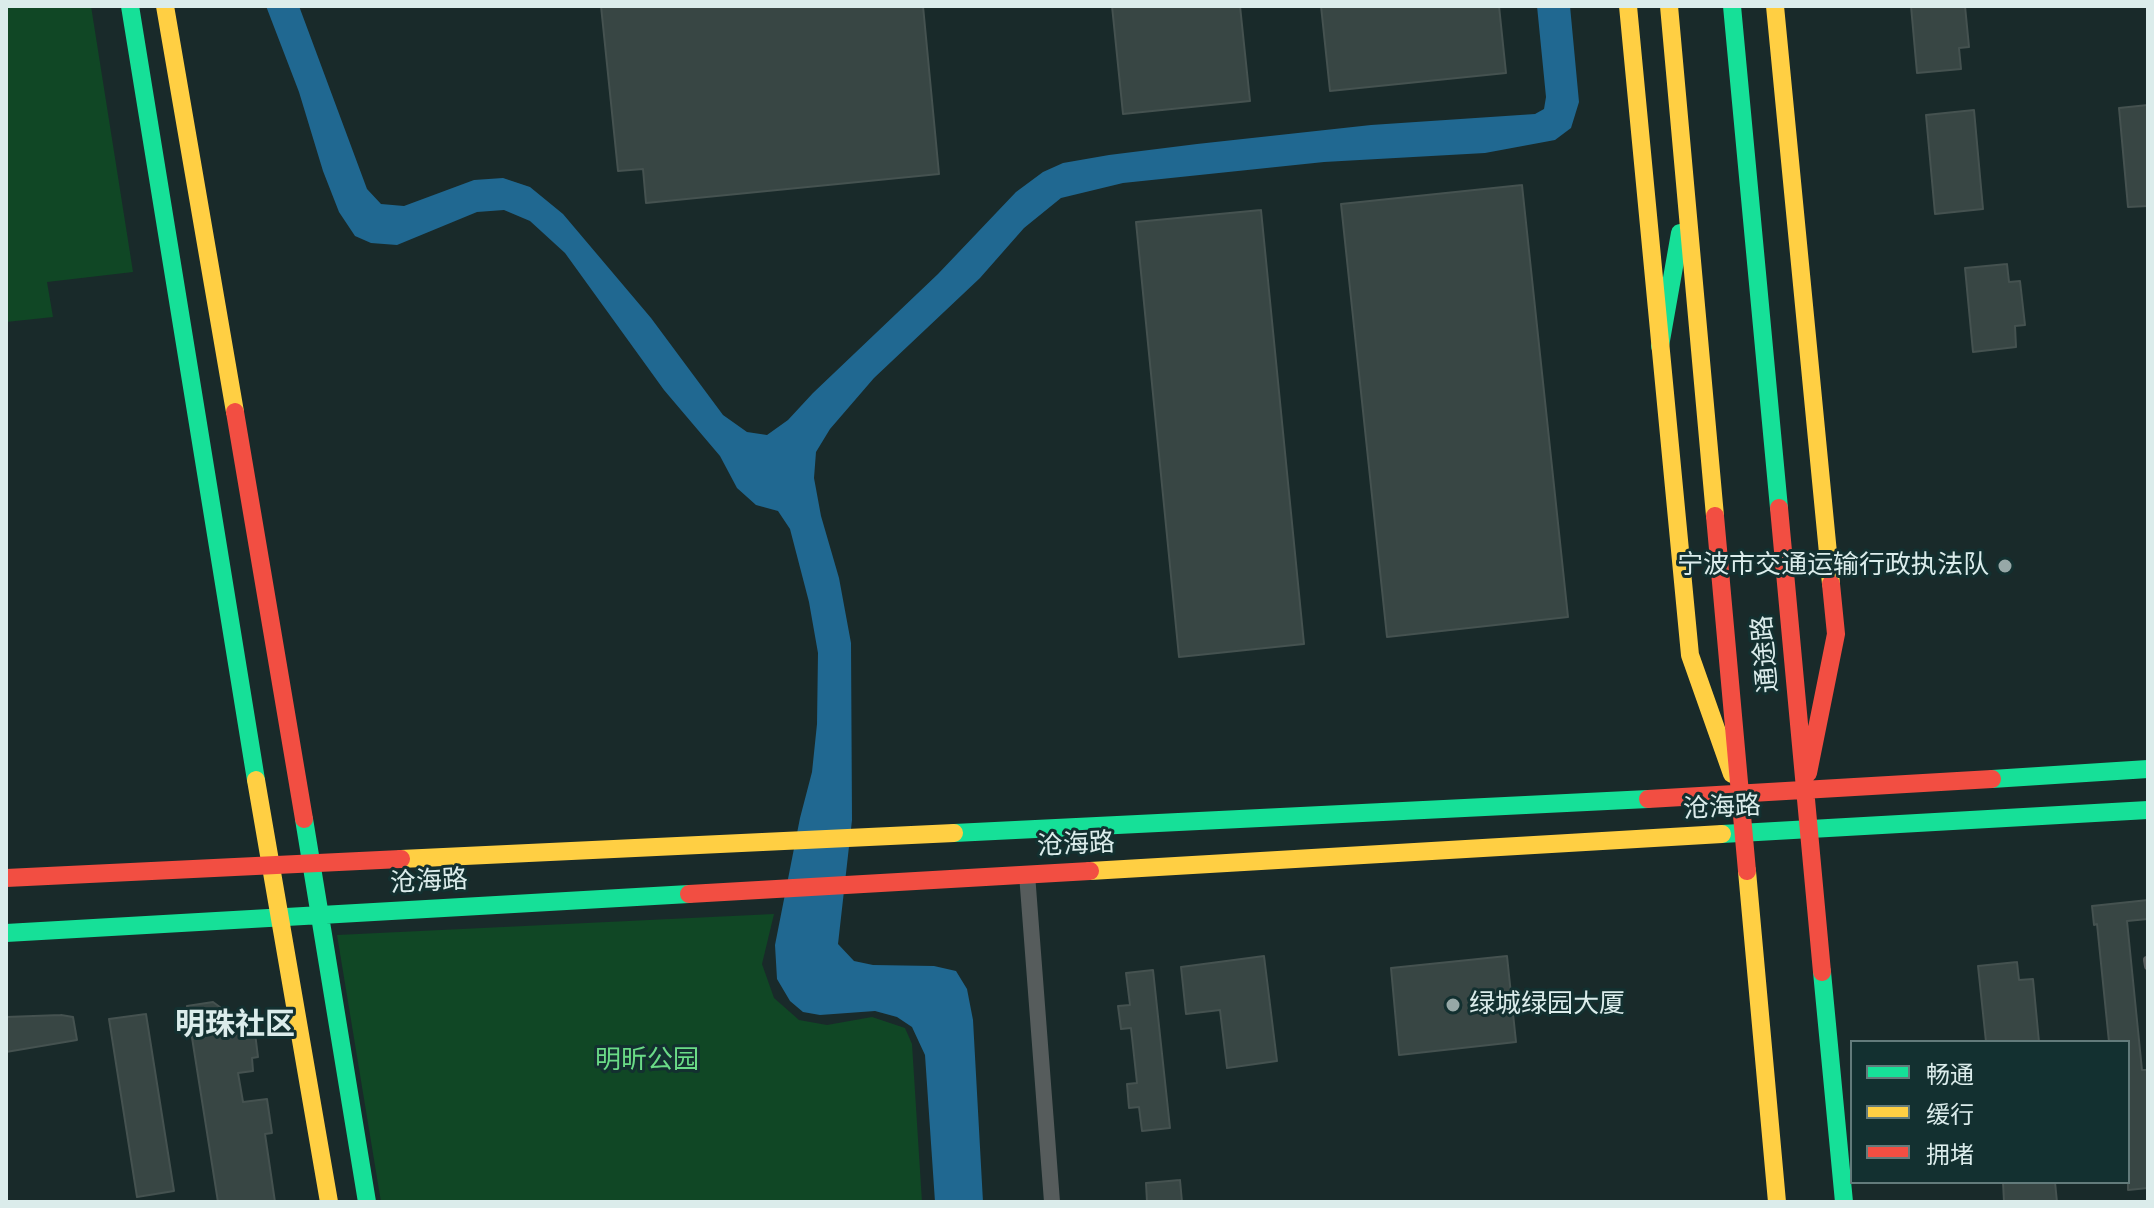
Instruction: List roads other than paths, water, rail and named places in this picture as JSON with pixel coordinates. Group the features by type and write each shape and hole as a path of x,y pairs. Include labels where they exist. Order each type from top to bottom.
{"main road":[{"path":"130,6 269,866 329,1202"},
{"path":"165,6 367,1202"},
{"path":"1628,6 1690,655 1739,795"},
{"name":"通途路","path":"1669,6 1777,1202"},
{"name":"通途路","path":"1732,6 1844,1202"},
{"path":"1775,6 1836,634 1805,790"},
{"path":"1660,346 1686,198"},
{"name":"沧海路","path":"6,878 1739,795 2148,769"},
{"name":"沧海路","path":"6,933 2148,810"}],"street":[{"path":"1027,874 1052,1202"}],"lane":[{"path":"2147,960 2148,966"}],"water":[{"path":"266,6 299,6 367,189 381,204 404,206 474,180 503,178 530,187 563,214 651,318 723,415 747,432 767,435 788,420 938,274 1016,192 1043,172 1063,163 1197,144 1371,125 1535,114 1544,109 1546,97 1537,6 1570,6 1579,102 1571,128 1555,140 1485,153 1324,162 1123,183 1061,198 1024,228 980,278 874,378 830,429 816,452 814,478 821,516 839,578 851,643 852,820 838,944 854,961 873,965 934,966 956,971 967,989 973,1020 983,1202 935,1202 925,1055 912,1027 897,1017 875,1011 820,1015 803,1012 790,1001 777,979 775,945 812,772 817,724 818,653 809,602 790,529 778,511 756,505 737,488 720,456 664,390 565,253 530,221 504,210 477,212 397,245 371,243 355,236 339,212 323,171 299,92"}],"place":[{"name":"宁波市交通运输行政执法队","path":"2005,566"},
{"name":"绿城绿园大厦","path":"1453,1005"}],"district":[{"name":"明珠社区","path":"235,1025"}],"park label":[{"name":"明昕公园","path":"647,1061"}]}
